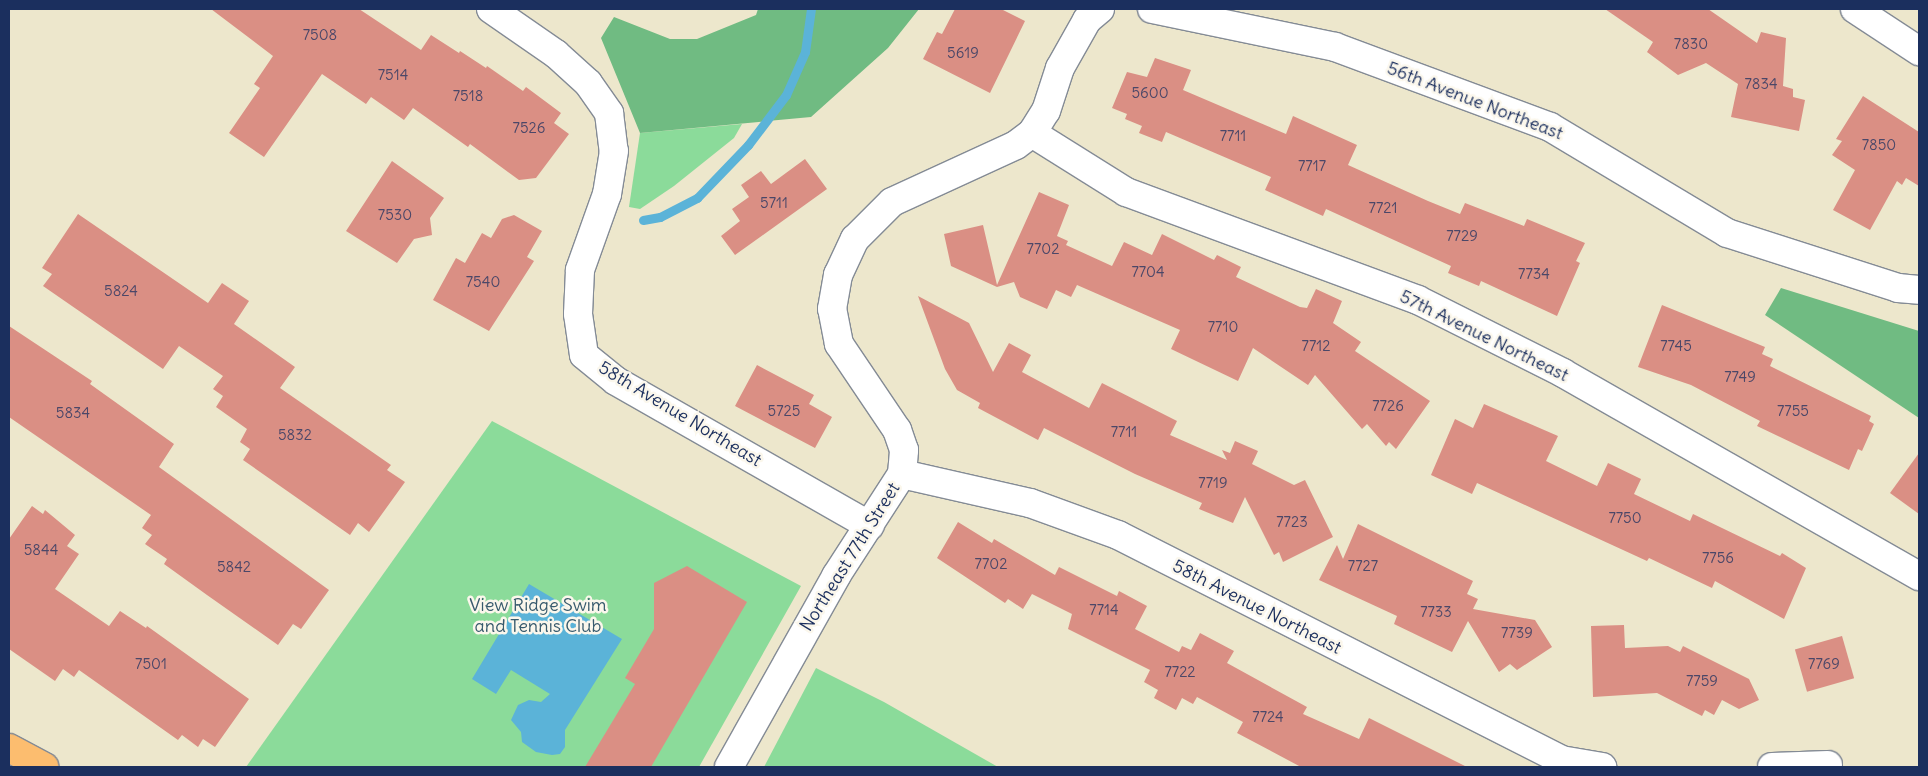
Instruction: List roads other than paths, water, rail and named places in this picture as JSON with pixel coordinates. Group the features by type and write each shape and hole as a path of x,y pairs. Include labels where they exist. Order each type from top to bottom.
{"main road":[{"path":"9,748 44,767"}],"street":[{"name":"58th Avenue Northeast","path":"490,9 556,54 588,83 609,113 614,151 607,194 580,270 578,314 584,355 616,381 870,526"},
{"name":"56th Avenue Northeast","path":"1152,9 1335,47 1550,127 1727,233 1898,288 1919,290"},
{"path":"1855,9 1919,51"},
{"name":"Northeast 77th Street","path":"728,767 836,576 902,474 904,450 897,430 839,344 832,309 838,275 855,239 892,202 1016,145 1032,133 1046,111 1060,68 1094,14"},
{"name":"57th Avenue Northeast","path":"1032,133 1126,192 1418,300 1563,373 1919,576"},
{"name":"58th Avenue Northeast","path":"902,474 1030,503 1118,535 1561,760 1602,767"},
{"path":"1772,767 1828,765"}],"water":[{"path":"529,584 622,639 565,730 565,747 560,754 552,755 536,752 522,742 521,732 511,720 518,705 529,700 541,702 550,694 511,670 496,694 472,679"}],"waterway":[{"path":"643,220 660,217 697,198 748,145 786,95 805,52 811,9"}],"park label":[{"name":"View Ridge Swim and Tennis Club","path":"538,616"}]}
